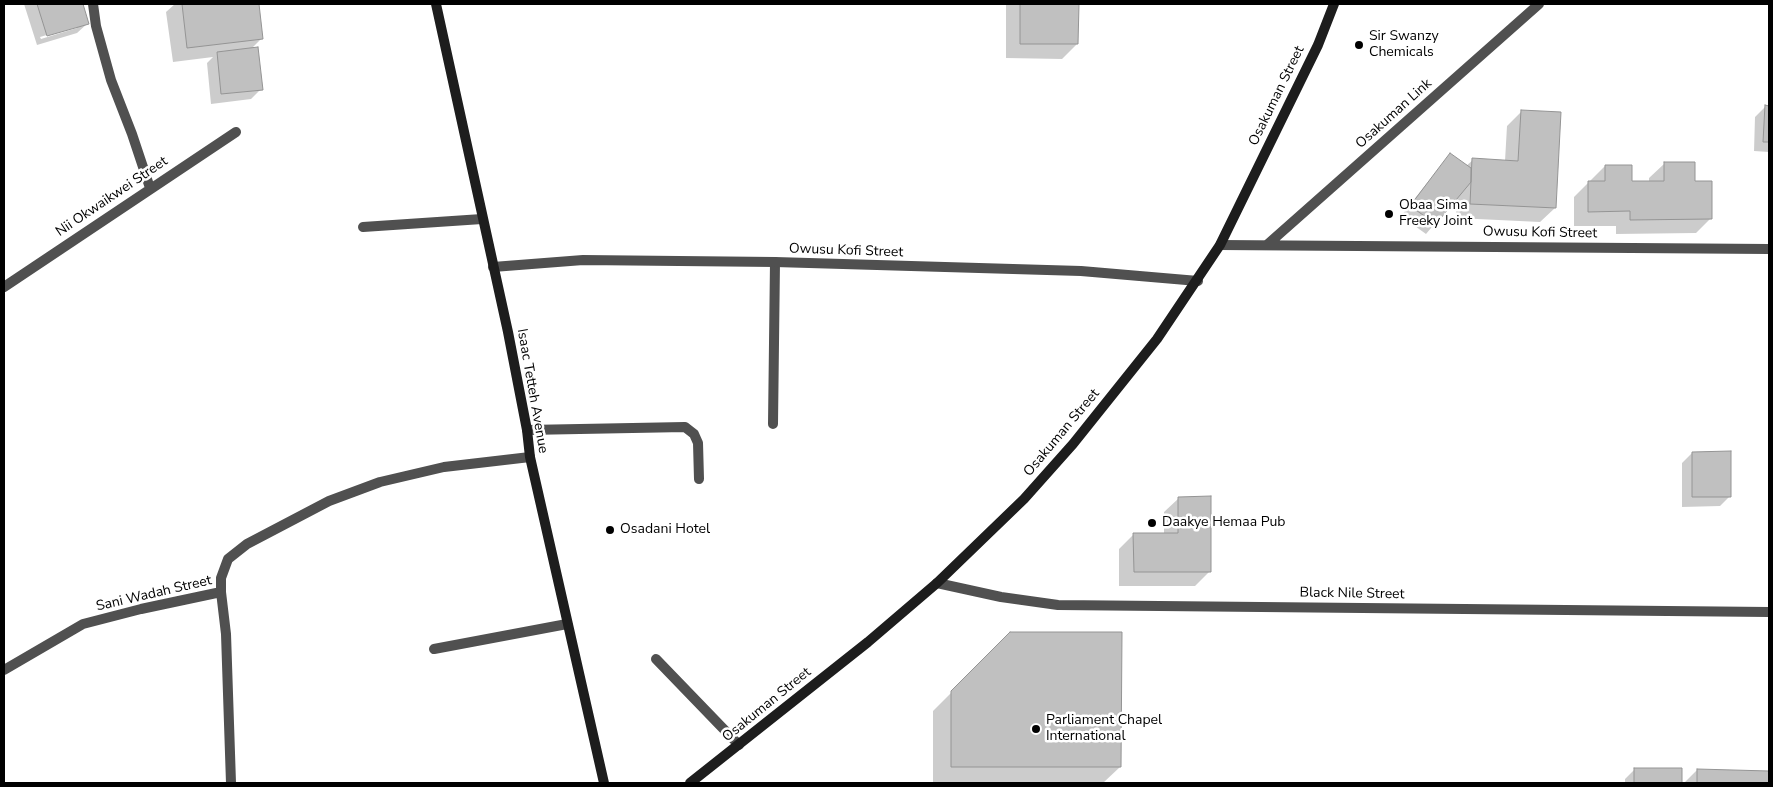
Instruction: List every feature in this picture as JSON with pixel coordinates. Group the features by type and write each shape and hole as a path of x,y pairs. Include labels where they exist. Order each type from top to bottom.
{"street":[{"path":"92,4 111,80 150,188"},
{"name":"Isaac Tetteh Avenue","path":"436,4 527,430 530,457 604,783"},
{"name":"Osakuman Street","path":"690,783 868,642 937,583 1024,499 1073,444 1157,339 1198,281 1220,245 1318,45 1334,4"},
{"name":"Osakuman Link","path":"1268,244 1539,4"},
{"name":"Nii Okwaikwei Street","path":"4,287 236,132"},
{"path":"363,227 482,219"},
{"name":"Owusu Kofi Street","path":"1220,245 1769,249"},
{"name":"Owusu Kofi Street","path":"493,267 582,260 775,262 1081,271 1198,281"},
{"path":"773,424 775,262"},
{"path":"527,430 685,427 694,434 698,443 699,479"},
{"path":"221,592 222,578 228,559 247,544 329,501 380,482 444,467 530,457"},
{"name":"Black Nile Street","path":"937,583 1001,597 1058,605 1769,612"},
{"name":"Sani Wadah Street","path":"4,670 83,624 141,609 221,592 226,634 231,783"},
{"path":"434,649 567,624"},
{"path":"656,659 739,745"}],"building":[{"path":"37,4 83,4 89,24 47,36"},
{"path":"182,4 259,4 263,39 187,48"},
{"path":"1020,4 1079,4 1078,44 1020,44"},
{"path":"258,47 263,90 221,94 217,52"},
{"path":"1765,105 1769,106 1769,142 1763,142"},
{"path":"1521,110 1561,112 1556,208 1470,204 1472,158 1518,161"},
{"path":"1450,153 1471,168 1471,182 1436,224 1410,206"},
{"path":"1664,162 1695,162 1695,181 1712,181 1712,219 1630,220 1630,211 1588,212 1588,181 1605,181 1605,165 1632,165 1632,181 1664,181"},
{"path":"1731,451 1731,497 1692,497 1692,452"},
{"path":"1211,496 1211,572 1134,572 1133,533 1178,533 1178,497"},
{"name":"Parliament Chapel International","path":"1010,632 1122,632 1121,767 951,767 951,691"},
{"path":"1634,768 1682,768 1682,783 1634,783"},
{"path":"1697,769 1769,771 1769,783 1697,783"}],"place":[{"name":"Sir Swanzy Chemicals","path":"1359,45"},
{"name":"Obaa Sima Freeky Joint","path":"1389,214"},
{"name":"Daakye Hemaa Pub","path":"1152,523"},
{"name":"Osadani Hotel","path":"610,530"},
{"name":"Parliament Chapel International","path":"1036,729"}]}
